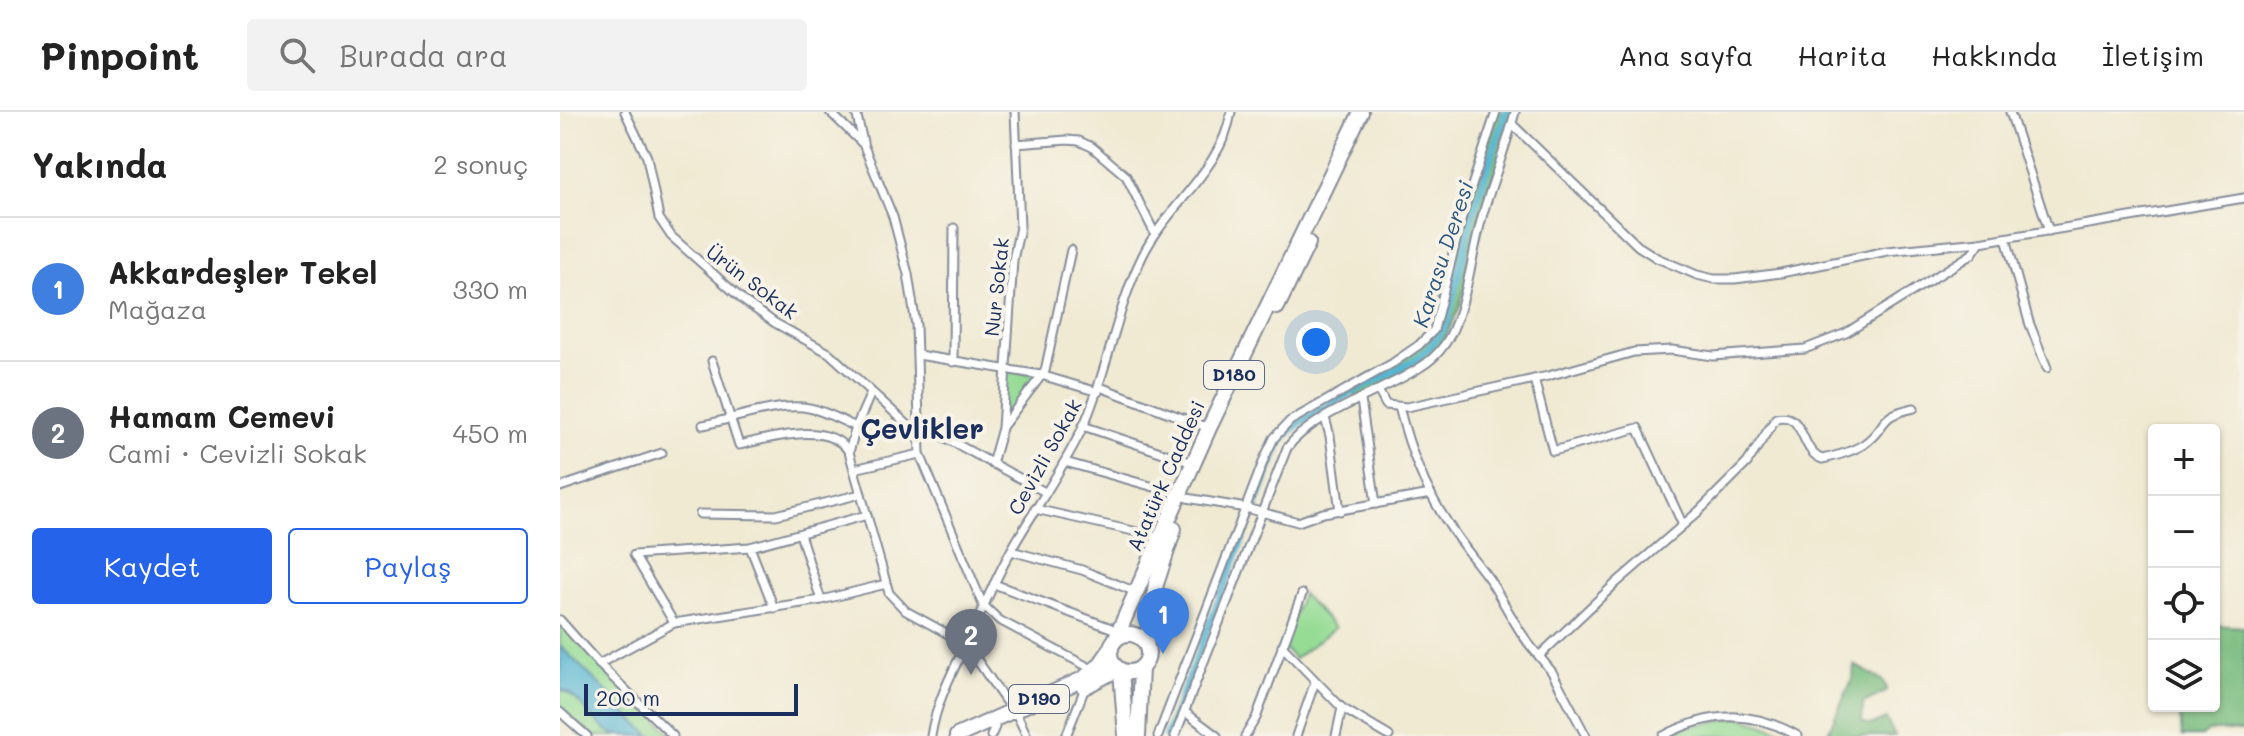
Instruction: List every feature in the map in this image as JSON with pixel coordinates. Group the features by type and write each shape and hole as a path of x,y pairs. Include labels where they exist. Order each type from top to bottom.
{"highway":[{"name":"Atatürk Caddesi","path":"1138,736 1141,668 1148,657 1146,645 1159,571 1193,463 1361,112"},
{"name":"Atatürk Caddesi","path":"1115,641 1160,537 1371,112"},
{"path":"1126,736 1120,670 1111,660 1115,641 1131,635 1138,636 1146,645"},
{"name":"D190","path":"974,736 993,732 1015,714 1083,679 1094,671 1115,641"},
{"path":"1120,670 1132,672 1141,668"},
{"name":"D190","path":"957,736 1120,670"}],"street":[{"name":"Ürün Sokak","path":"625,112 647,157 659,218 671,236 756,310 829,353 919,435"},
{"path":"830,112 863,144"},
{"path":"856,112 863,144 893,217 912,298 918,355 920,454 983,605 999,620 1094,671"},
{"name":"Nur Sokak","path":"992,464 1002,428 1013,260 1020,227 1015,112"},
{"name":"Cevizli Sokak","path":"931,736 943,692 983,605 1035,509 1065,462 1099,390 1132,281 1155,234 1214,159 1231,112"},
{"path":"1158,736 1269,449 1284,425 1403,357 1434,330 1463,213 1496,112"},
{"path":"1175,736 1287,448 1295,438 1325,418 1379,392 1429,361 1453,331 1482,218 1515,112"},
{"path":"2010,112 2049,231"},
{"path":"1512,124 1638,246 1657,258 1707,278 1764,276 1887,251 1980,242 2244,198"},
{"path":"1016,144 1067,140 1092,147 1126,176 1155,234"},
{"path":"953,362 954,228"},
{"path":"2006,238 2029,322 2047,368"},
{"path":"1379,392 1383,403 1399,407 1534,379 1634,352 1672,350 1721,355 1790,351 1815,346 1846,333 1906,296 1972,254 1980,242"},
{"path":"1002,428 1045,371 1071,250"},
{"path":"918,355 1041,375 1099,390 1209,428"},
{"path":"712,361 739,445 785,434 805,434 837,440 849,452 886,584 894,600 902,608 966,644 1027,736"},
{"path":"1534,379 1553,451 1638,428 1683,525"},
{"path":"849,452 871,393"},
{"path":"1361,400 1376,504"},
{"path":"703,425 800,406 818,410 856,427"},
{"path":"1399,407 1412,456 1431,494 1526,641 1552,672 1586,736"},
{"path":"1539,656 1747,463 1776,418 1787,417 1795,421 1811,451 1822,459 1860,446 1890,415 1914,408"},
{"path":"1325,418 1340,511"},
{"path":"920,424 1045,492"},
{"path":"1083,426 1193,463"},
{"path":"560,487 662,453"},
{"path":"854,469 920,454"},
{"path":"1065,462 1183,496 1298,522 1431,494"},
{"path":"700,514 776,515 861,494"},
{"path":"1035,509 1160,537"},
{"path":"674,623 634,555 750,547 867,515"},
{"path":"800,534 821,600"},
{"path":"750,547 774,608"},
{"path":"1011,551 1082,570 1136,592"},
{"path":"599,664 674,623 821,600 886,584"},
{"path":"994,584 1115,641"},
{"path":"1245,736 1256,718 1302,594"},
{"path":"560,620 599,664 673,736"},
{"path":"1282,646 1342,708 1385,735"},
{"path":"1296,736 1315,682"},
{"path":"1066,736 1086,686"},
{"path":"1336,736 1342,708"},
{"path":"560,712 587,736"},
{"path":"1185,712 1217,736"},
{"path":"1663,736 1700,720 1740,717 1767,720 1798,736"}],"green space":[{"path":"1496,112 1515,112 1459,309 1438,353 1358,402 1350,386 1393,363 1434,330 1463,213"},
{"path":"1005,371 1041,375 1002,428"},
{"path":"1302,594 1335,628 1294,659 1282,646"},
{"path":"560,620 673,736 651,736 623,711 560,646"},
{"path":"2220,625 2244,627 2244,731 2208,731 2202,736 2182,736 2180,712 2220,712"},
{"path":"1854,665 1882,680 1887,688 1886,692 1863,703 1862,722 1870,725 1886,719 1895,736 1826,736 1853,678"},
{"path":"560,689 615,736 587,736 560,712"},
{"path":"1740,717 1798,736 1663,736 1676,729"}],"water":[{"path":"560,646 651,736 613,734 560,689"}],"waterway":[{"name":"Karasu Deresi","path":"1166,736 1280,443 1292,430 1324,407 1416,359 1435,342 1445,326 1472,215 1506,112"}],"place":[{"name":"Akkardeşler Tekel","path":"1163,654"},
{"name":"Hamam Cemevi","path":"971,675"}],"district":[{"name":"Çevlikler","path":"922,429"}]}
